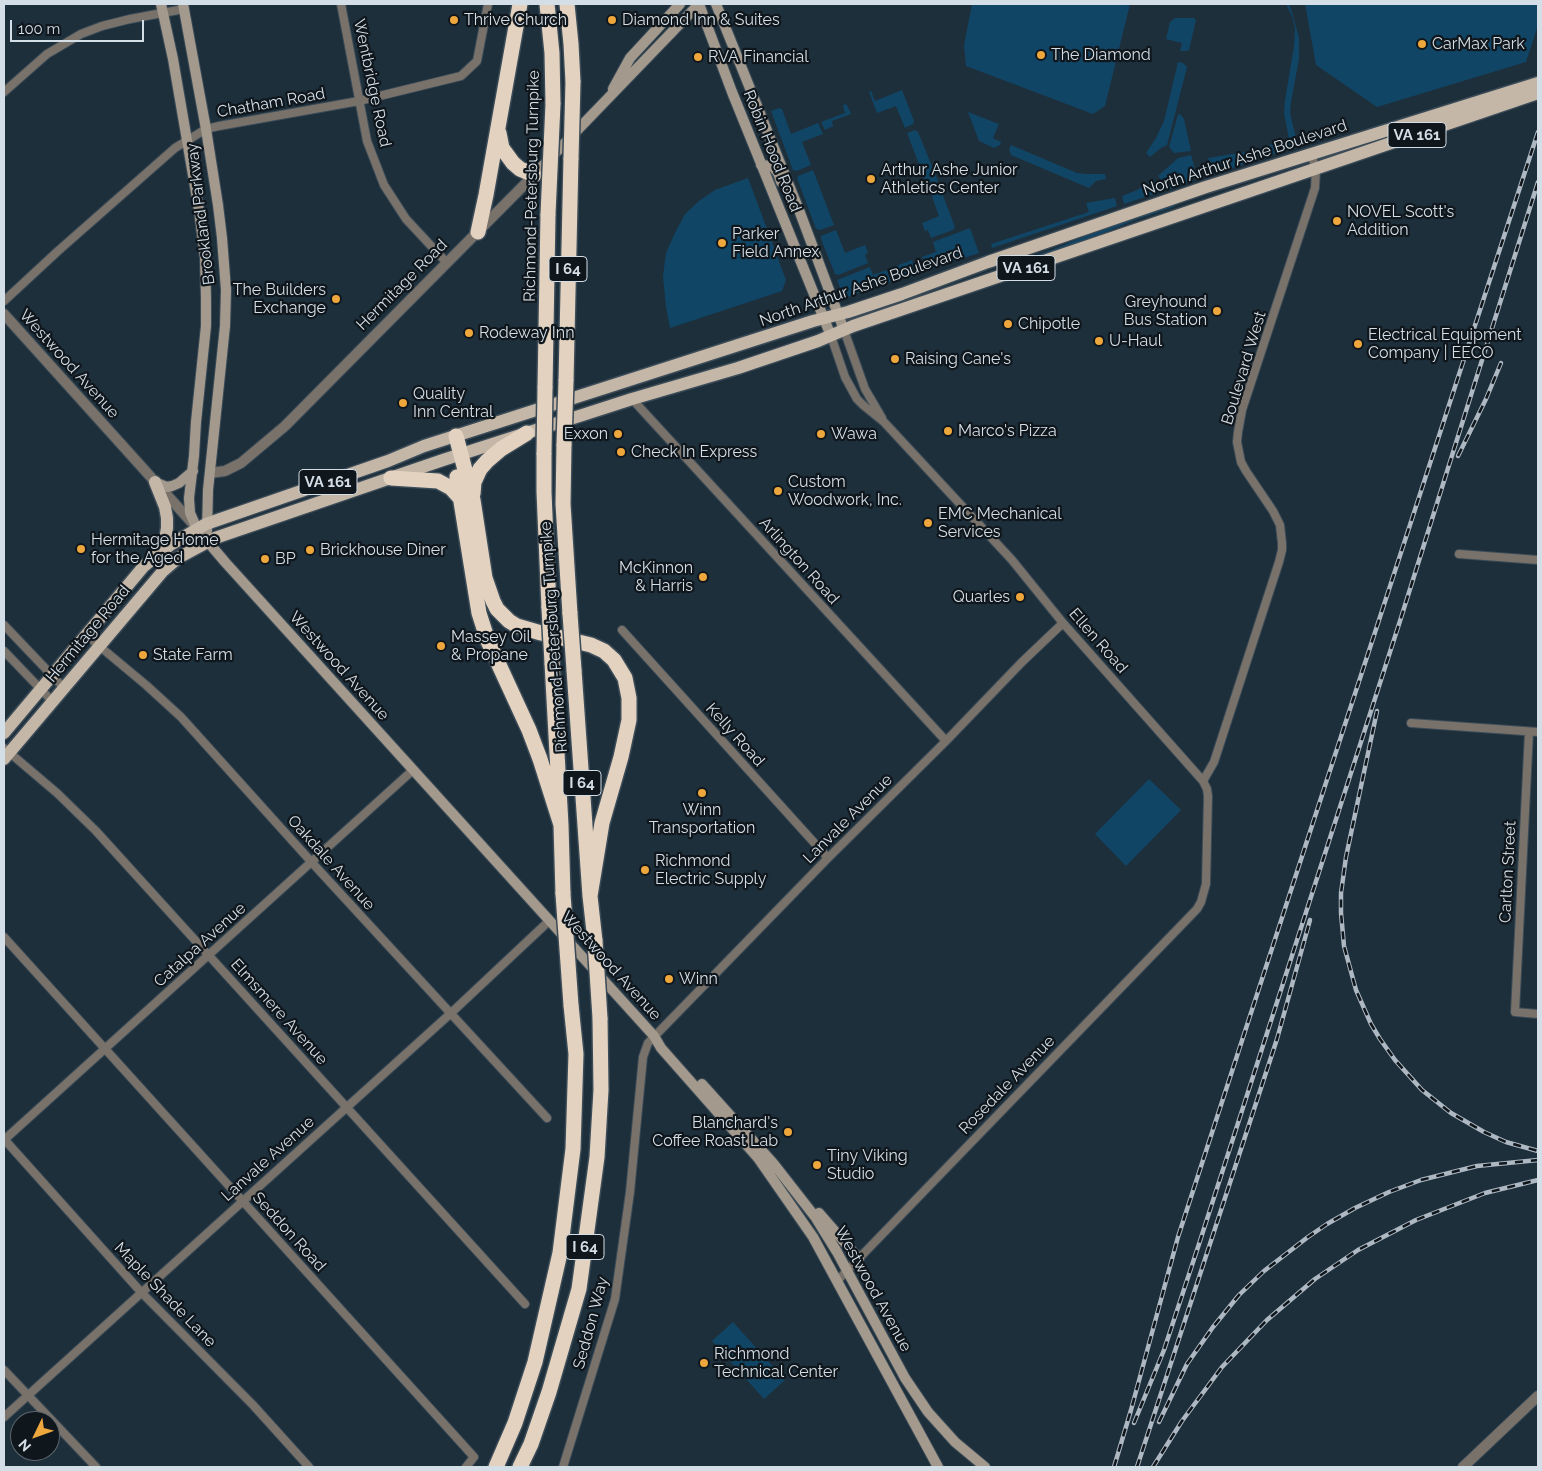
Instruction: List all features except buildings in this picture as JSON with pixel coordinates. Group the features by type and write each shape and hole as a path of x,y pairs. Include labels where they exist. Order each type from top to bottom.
{"highway":[{"path":"478,232 520,4"},
{"name":"Richmond-Petersburg Turnpike","path":"496,1467 514,1423 535,1362 560,1253 572,1149 576,1054 563,894 544,492 548,214 553,104 552,53 547,4"},
{"name":"Richmond-Petersburg Turnpike","path":"520,1467 531,1444 549,1392 579,1289 597,1157 601,1090 600,1018 563,504 573,82 567,4"},
{"path":"499,124 499,139 507,156 520,169 534,175"},
{"path":"527,433 501,449 487,461 480,469 467,500 479,613 488,641 529,730 561,825"},
{"path":"452,437 492,601 503,616 517,626 541,634 591,645 604,651 614,660 625,678 629,698 629,720 621,757 602,823 590,896"},
{"path":"391,478 438,481 467,500"}],"main road":[{"name":"Hermitage Road","path":"605,103 630,58 680,4"},
{"name":"Hermitage Road","path":"534,175 699,4"},
{"name":"Robin Hood Road","path":"699,4 830,336"},
{"name":"Robin Hood Road","path":"716,4 799,210 844,330"},
{"name":"Brookland Parkway","path":"184,6 206,129 222,238 226,290 225,326 210,474 202,526"},
{"name":"Brookland Parkway","path":"162,8 173,59 202,228 206,282 206,326 189,498 190,509 202,526 208,541"},
{"name":"North Arthur Ashe Boulevard","path":"208,541 527,433 632,399 738,368 1316,169 1518,95 1538,82"},
{"name":"North Arthur Ashe Boulevard","path":"202,526 452,437 902,294 1163,201 1311,154 1518,95 1538,93"},
{"path":"762,165 772,166 778,173 788,198 799,210"},
{"path":"632,399 633,393 640,385 690,367 719,352"},
{"path":"155,482 167,487 172,486 182,481 192,471"},
{"path":"155,482 166,512 167,524 162,550"},
{"name":"Hermitage Road","path":"4,733 144,566 162,550 202,526"},
{"name":"Hermitage Road","path":"5,753 64,688 163,571 178,558 208,541"},
{"name":"Westwood Avenue","path":"208,541 654,1036 662,1048 767,1170 813,1237 938,1467"},
{"name":"Westwood Avenue","path":"654,1036 664,1042 793,1187 824,1230 900,1370 918,1398 955,1442 985,1467"},
{"path":"793,1187 813,1206 859,1259"}],"street":[{"name":"Wentbridge Road","path":"341,4 367,141 384,185 406,219 447,263"},
{"name":"Chatham Road","path":"4,301 175,148 206,129 359,101 462,76 477,61 488,4"},
{"path":"4,92 47,54 81,34 162,8 184,6"},
{"name":"Boulevard West","path":"1203,781 1214,762 1282,550 1280,525 1241,462 1237,442 1242,410 1315,188 1316,169 1311,154"},
{"name":"Hermitage Road","path":"210,474 225,471 241,463 285,426 534,175"},
{"name":"Westwood Avenue","path":"4,314 155,482 202,526"},
{"name":"Ellen Road","path":"844,330 865,389 884,422"},
{"name":"Ellen Road","path":"830,336 852,392 863,405 884,422 1012,560 1063,623 1203,781"},
{"name":"Arlington Road","path":"632,399 946,741"},
{"path":"1459,554 1538,560"},
{"name":"Lanvale Avenue","path":"654,1036 1022,662 1063,623"},
{"path":"4,625 64,688"},
{"name":"Kelly Road","path":"622,630 828,858"},
{"name":"Oakdale Avenue","path":"86,635 169,704 450,1014 547,1118"},
{"path":"4,651 52,701"},
{"path":"1412,723 1538,732"},
{"name":"Carlton Street","path":"1529,732 1515,1012 1538,1014"},
{"name":"Elmsmere Avenue","path":"5,753 81,815 525,1304"},
{"name":"Catalpa Avenue","path":"4,1140 413,770"},
{"name":"Rosedale Avenue","path":"837,1281 1197,910 1205,892 1207,874 1208,796 1203,781"},
{"name":"Lanvale Avenue","path":"4,1417 450,1014 549,921"},
{"name":"Seddon Road","path":"4,936 474,1457 466,1467"},
{"name":"Seddon Way","path":"563,1467 615,1299 630,1192 643,1057 648,1043 654,1036"},
{"name":"Maple Shade Lane","path":"4,1140 141,1292 253,1405 310,1467"},
{"path":"4,1370 96,1467"},
{"path":"1463,1467 1538,1396"}],"shaded area":[{"name":"The Diamond","path":"972,4 1130,4 1105,106 1093,114 966,66 964,45"},
{"path":"1286,4 1289,4 1299,38 1299,59 1290,113 1299,146 1218,173 1217,169 1215,170 1211,166 1208,158 1251,151 1289,139 1284,113 1295,28"},
{"name":"CarMax Park","path":"1305,4 1538,4 1538,25 1526,62 1377,107 1316,65"},
{"path":"1175,18 1194,18 1196,20 1189,50 1180,51 1182,43 1166,39 1170,22"},
{"path":"1178,62 1183,63 1187,67 1167,145 1150,157 1146,153 1164,121"},
{"path":"902,90 914,121 913,124 905,128 896,106 877,113 869,92 871,91 875,101"},
{"path":"844,104 847,105 851,114 832,121 833,126 825,130 821,122 845,113"},
{"path":"779,108 782,109 791,134 818,123 823,134 802,142 811,165 797,171 793,170 771,111"},
{"path":"968,112 999,124 993,138 1001,142 1000,145 994,148 979,141"},
{"path":"1178,114 1184,119 1191,151 1174,153 1169,147"},
{"path":"915,130 918,132 938,181 936,185 928,188 907,133"},
{"path":"1011,145 1077,173 1105,174 1106,179 1096,181 1089,188 1011,155 1009,149"},
{"path":"1191,155 1197,176 1193,176 1193,181 1170,189 1158,176 1178,158"},
{"path":"813,170 834,225 820,230 816,229 797,178"},
{"name":"Parker Field Annex","path":"748,178 786,280 782,291 670,328 663,276 666,253 675,233 685,214 699,201 715,190"},
{"path":"1154,180 1163,191 1124,204 1122,196"},
{"path":"939,190 942,193 955,227 953,230 931,238 928,230 925,231 922,223 939,216 931,194"},
{"path":"1115,198 1117,206 992,248 991,244 1089,212 1086,203"},
{"path":"1173,204 1174,207 1135,220 1068,248 1004,268 1004,266 1054,249 1124,220"},
{"path":"970,228 979,253 927,270 922,257 936,252 933,242"},
{"path":"836,230 845,253 865,245 868,253 865,255 868,263 838,275 835,274 821,236"},
{"path":"912,260 917,274 901,279 896,266"},
{"path":"870,267 873,275 887,270 891,282 844,298 837,280"},
{"path":"1149,779 1181,810 1126,866 1095,834"},
{"path":"733,1322 785,1380 764,1399 712,1341"}],"railway":[{"path":"1114,1467 1178,1237 1538,132"},
{"path":"1134,1423 1164,1350 1199,1244 1400,621 1538,182"},
{"path":"1458,456 1501,363"},
{"path":"1377,711 1346,857 1341,893 1344,946 1356,990 1380,1039 1395,1060 1422,1090 1451,1113 1484,1132 1506,1142 1538,1151"},
{"path":"1137,1467 1277,1039 1310,920"},
{"path":"1159,1422 1187,1364 1213,1327 1239,1295 1264,1271 1308,1237 1355,1208 1421,1180 1477,1166 1538,1160"},
{"path":"1153,1467 1182,1421 1222,1367 1267,1320 1315,1279 1358,1250 1416,1220 1485,1193 1538,1180"}],"place":[{"name":"Thrive Church","path":"454,20"},
{"name":"Diamond Inn & Suites","path":"612,20"},
{"name":"CarMax Park","path":"1422,44"},
{"name":"The Diamond","path":"1041,55"},
{"name":"RVA Financial","path":"698,57"},
{"name":"Arthur Ashe Junior Athletics Center","path":"871,179"},
{"name":"NOVEL Scott's Addition","path":"1337,221"},
{"name":"Parker Field Annex","path":"722,243"},
{"name":"The Builders Exchange","path":"336,299"},
{"name":"Greyhound Bus Station","path":"1217,311"},
{"name":"Chipotle","path":"1008,324"},
{"name":"Rodeway Inn","path":"469,333"},
{"name":"U-Haul","path":"1099,341"},
{"name":"Electrical Equipment Company | EECO","path":"1358,344"},
{"name":"Raising Cane's","path":"895,359"},
{"name":"Quality Inn Central","path":"403,403"},
{"name":"Marco's Pizza","path":"948,431"},
{"name":"Exxon","path":"618,434"},
{"name":"Wawa","path":"821,434"},
{"name":"Check In Express","path":"621,452"},
{"name":"Custom Woodwork, Inc.","path":"778,491"},
{"name":"EMC Mechanical Services","path":"928,523"},
{"name":"Hermitage Home for the Aged","path":"81,549"},
{"name":"Brickhouse Diner","path":"310,550"},
{"name":"BP","path":"265,559"},
{"name":"McKinnon & Harris","path":"703,577"},
{"name":"Quarles","path":"1020,597"},
{"name":"Massey Oil & Propane","path":"441,646"},
{"name":"State Farm","path":"143,655"},
{"name":"Winn Transportation","path":"702,793"},
{"name":"Richmond Electric Supply","path":"645,870"},
{"name":"Winn","path":"669,979"},
{"name":"Blanchard's Coffee Roast Lab","path":"788,1132"},
{"name":"Tiny Viking Studio","path":"817,1165"},
{"name":"Richmond Technical Center","path":"704,1363"}]}
